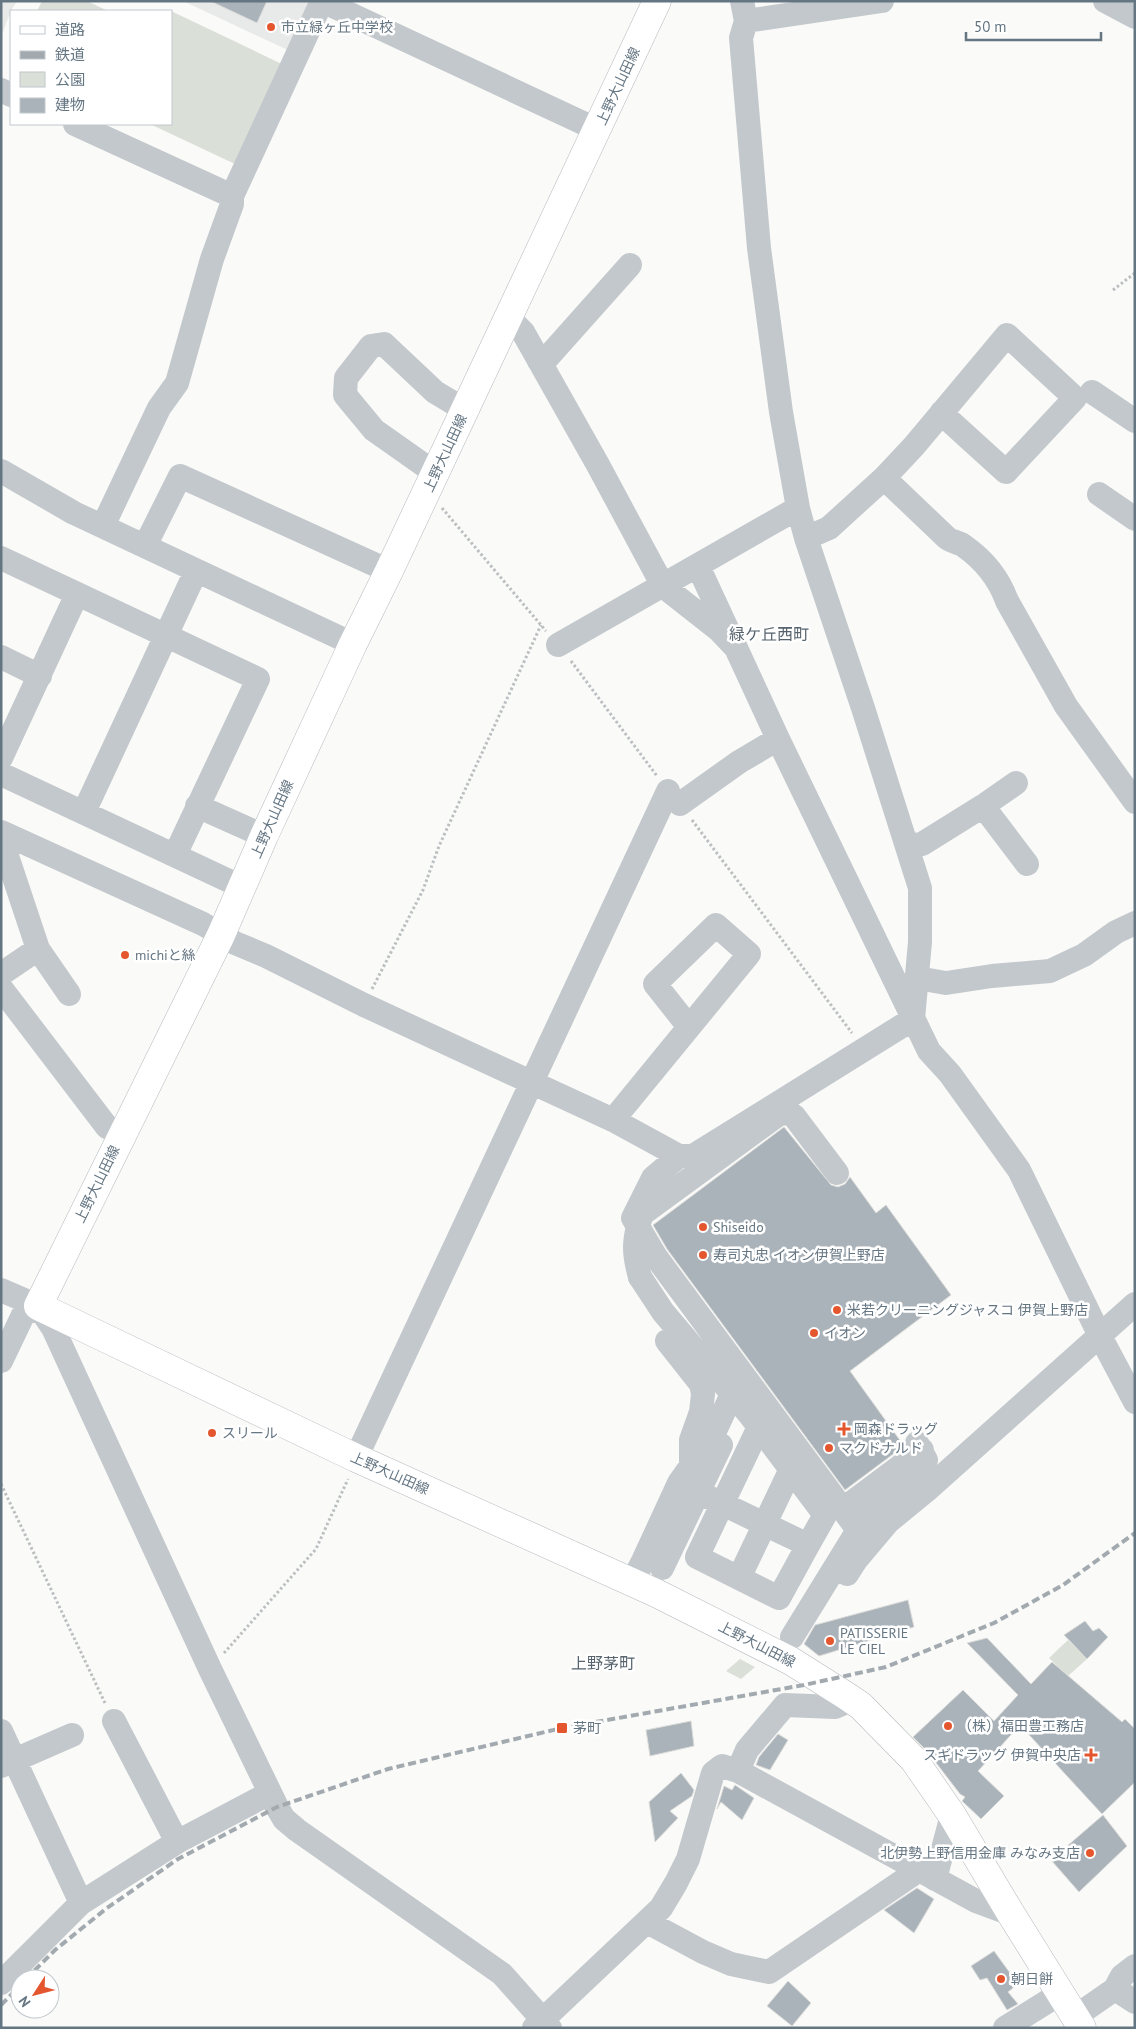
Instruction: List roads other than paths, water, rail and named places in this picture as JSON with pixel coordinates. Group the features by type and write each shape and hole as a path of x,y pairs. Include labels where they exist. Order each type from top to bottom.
{"main road":[{"name":"上野大山田線","path":"657,1 390,571 353,644 264,836 221,935 38,1306 356,1458 632,1582 792,1649 861,1706 914,1760 952,1815 1079,2022"}],"street":[{"path":"103,526 159,408 177,383 212,259 232,204 232,196 322,1 598,130"},
{"path":"882,1 744,11 741,38 759,248 781,412 798,508 806,538 920,888 920,942 913,1020"},
{"path":"1105,1 1135,17"},
{"path":"77,125 232,196"},
{"path":"539,361 548,357 630,265"},
{"path":"509,318 523,332 663,586 719,630 736,648"},
{"path":"806,538 830,528 884,478 1007,335 1075,398 1006,472 941,413"},
{"path":"430,484 374,430 345,395 346,378 371,346 384,344 435,392 465,410"},
{"path":"1092,392 1135,421"},
{"path":"2,472 74,513 353,644"},
{"path":"145,546 180,476 390,571"},
{"path":"884,478 947,538 953,543 963,545 991,571 1001,585 1007,601 1066,706 1135,802"},
{"path":"1098,494 1135,520"},
{"path":"558,645 798,508"},
{"path":"1,558 258,678 175,855"},
{"path":"698,566 778,739 929,1051 950,1074 1018,1170 1100,1336 1135,1402"},
{"path":"84,812 196,571"},
{"path":"1,758 77,594"},
{"path":"1,658 40,676"},
{"path":"356,1458 532,1083 674,798 778,739"},
{"path":"1,774 242,887"},
{"path":"907,846 922,844 1016,783"},
{"path":"197,806 264,836"},
{"path":"983,806 1027,864"},
{"path":"2,832 203,924 221,935 364,1005 613,1120 679,1156 693,1156 913,1020"},
{"path":"2,832 5,850 38,949 69,994"},
{"path":"917,978 946,983 992,976 1050,971 1084,955 1116,932 1135,923"},
{"path":"1,974 38,949"},
{"path":"1,988 107,1128 122,1133"},
{"path":"613,1120 689,1027"},
{"path":"679,1156 654,1178 633,1218 656,1257 741,1400 825,1514 779,1598 697,1557 700,1488 691,1440 701,1412 703,1394 701,1384 658,1330 634,1256 635,1234 642,1214 779,1114 790,1113 794,1116 837,1173"},
{"path":"640,1277 663,1312 741,1400 860,1525"},
{"path":"1,1290 38,1306 53,1328 210,1669 284,1819 502,1974 542,2025 661,1908 676,1884 688,1858 713,1773 722,1766 738,1771 976,1901 1011,1914"},
{"path":"792,1649 856,1560 888,1522 934,1484 1135,1304"},
{"path":"1,1361 23,1315 38,1306"},
{"path":"662,1568 741,1400"},
{"path":"792,1649 860,1525 922,1473 926,1460 919,1446 872,1483 851,1503 860,1525"},
{"path":"739,1578 791,1469"},
{"path":"700,1488 808,1545"},
{"path":"632,1582 643,1561 700,1488"},
{"path":"738,1771 747,1750 785,1705 835,1707 842,1704 848,1697"},
{"path":"114,1721 177,1842"},
{"path":"1,1731 8,1763 81,1902"},
{"path":"8,1763 72,1735"},
{"path":"1,1983 81,1902 177,1842 270,1793"},
{"path":"648,1922 703,1952 731,1964 770,1972 927,1874 952,1815"},
{"path":"1079,2022 1115,1989 1122,1976 1135,1966"},
{"path":"1115,1989 1135,2002"},
{"path":"1006,2028 1061,1993"}],"railway":[{"path":"36,1969 55,1950 107,1908 178,1859 277,1807 388,1769 562,1728 804,1685 886,1667 994,1623 1063,1585 1135,1533"},
{"path":"1,2005 10,1996"}],"place":[{"name":"市立緑ヶ丘中学校","path":"271,27"},
{"name":"michiと絲","path":"125,955"},
{"name":"Shiseido","path":"703,1227"},
{"name":"寿司丸忠 イオン伊賀上野店","path":"703,1255"},
{"name":"米若クリーニングジャスコ 伊賀上野店","path":"837,1310"},
{"name":"イオン","path":"814,1333"},
{"name":"岡森ドラッグ","path":"844,1429"},
{"name":"スリール","path":"212,1433"},
{"name":"マクドナルド","path":"829,1448"},
{"name":"PATISSERIE LE CIEL","path":"830,1641"},
{"name":"（株）福田豊工務店","path":"948,1726"},
{"name":"茅町","path":"562,1728"},
{"name":"スギドラッグ 伊賀中央店","path":"1091,1755"},
{"name":"北伊勢上野信用金庫 みなみ支店","path":"1090,1853"},
{"name":"朝日餅","path":"1001,1979"}],"district":[{"name":"緑ケ丘西町","path":"769,634"},
{"name":"上野茅町","path":"603,1663"}]}
